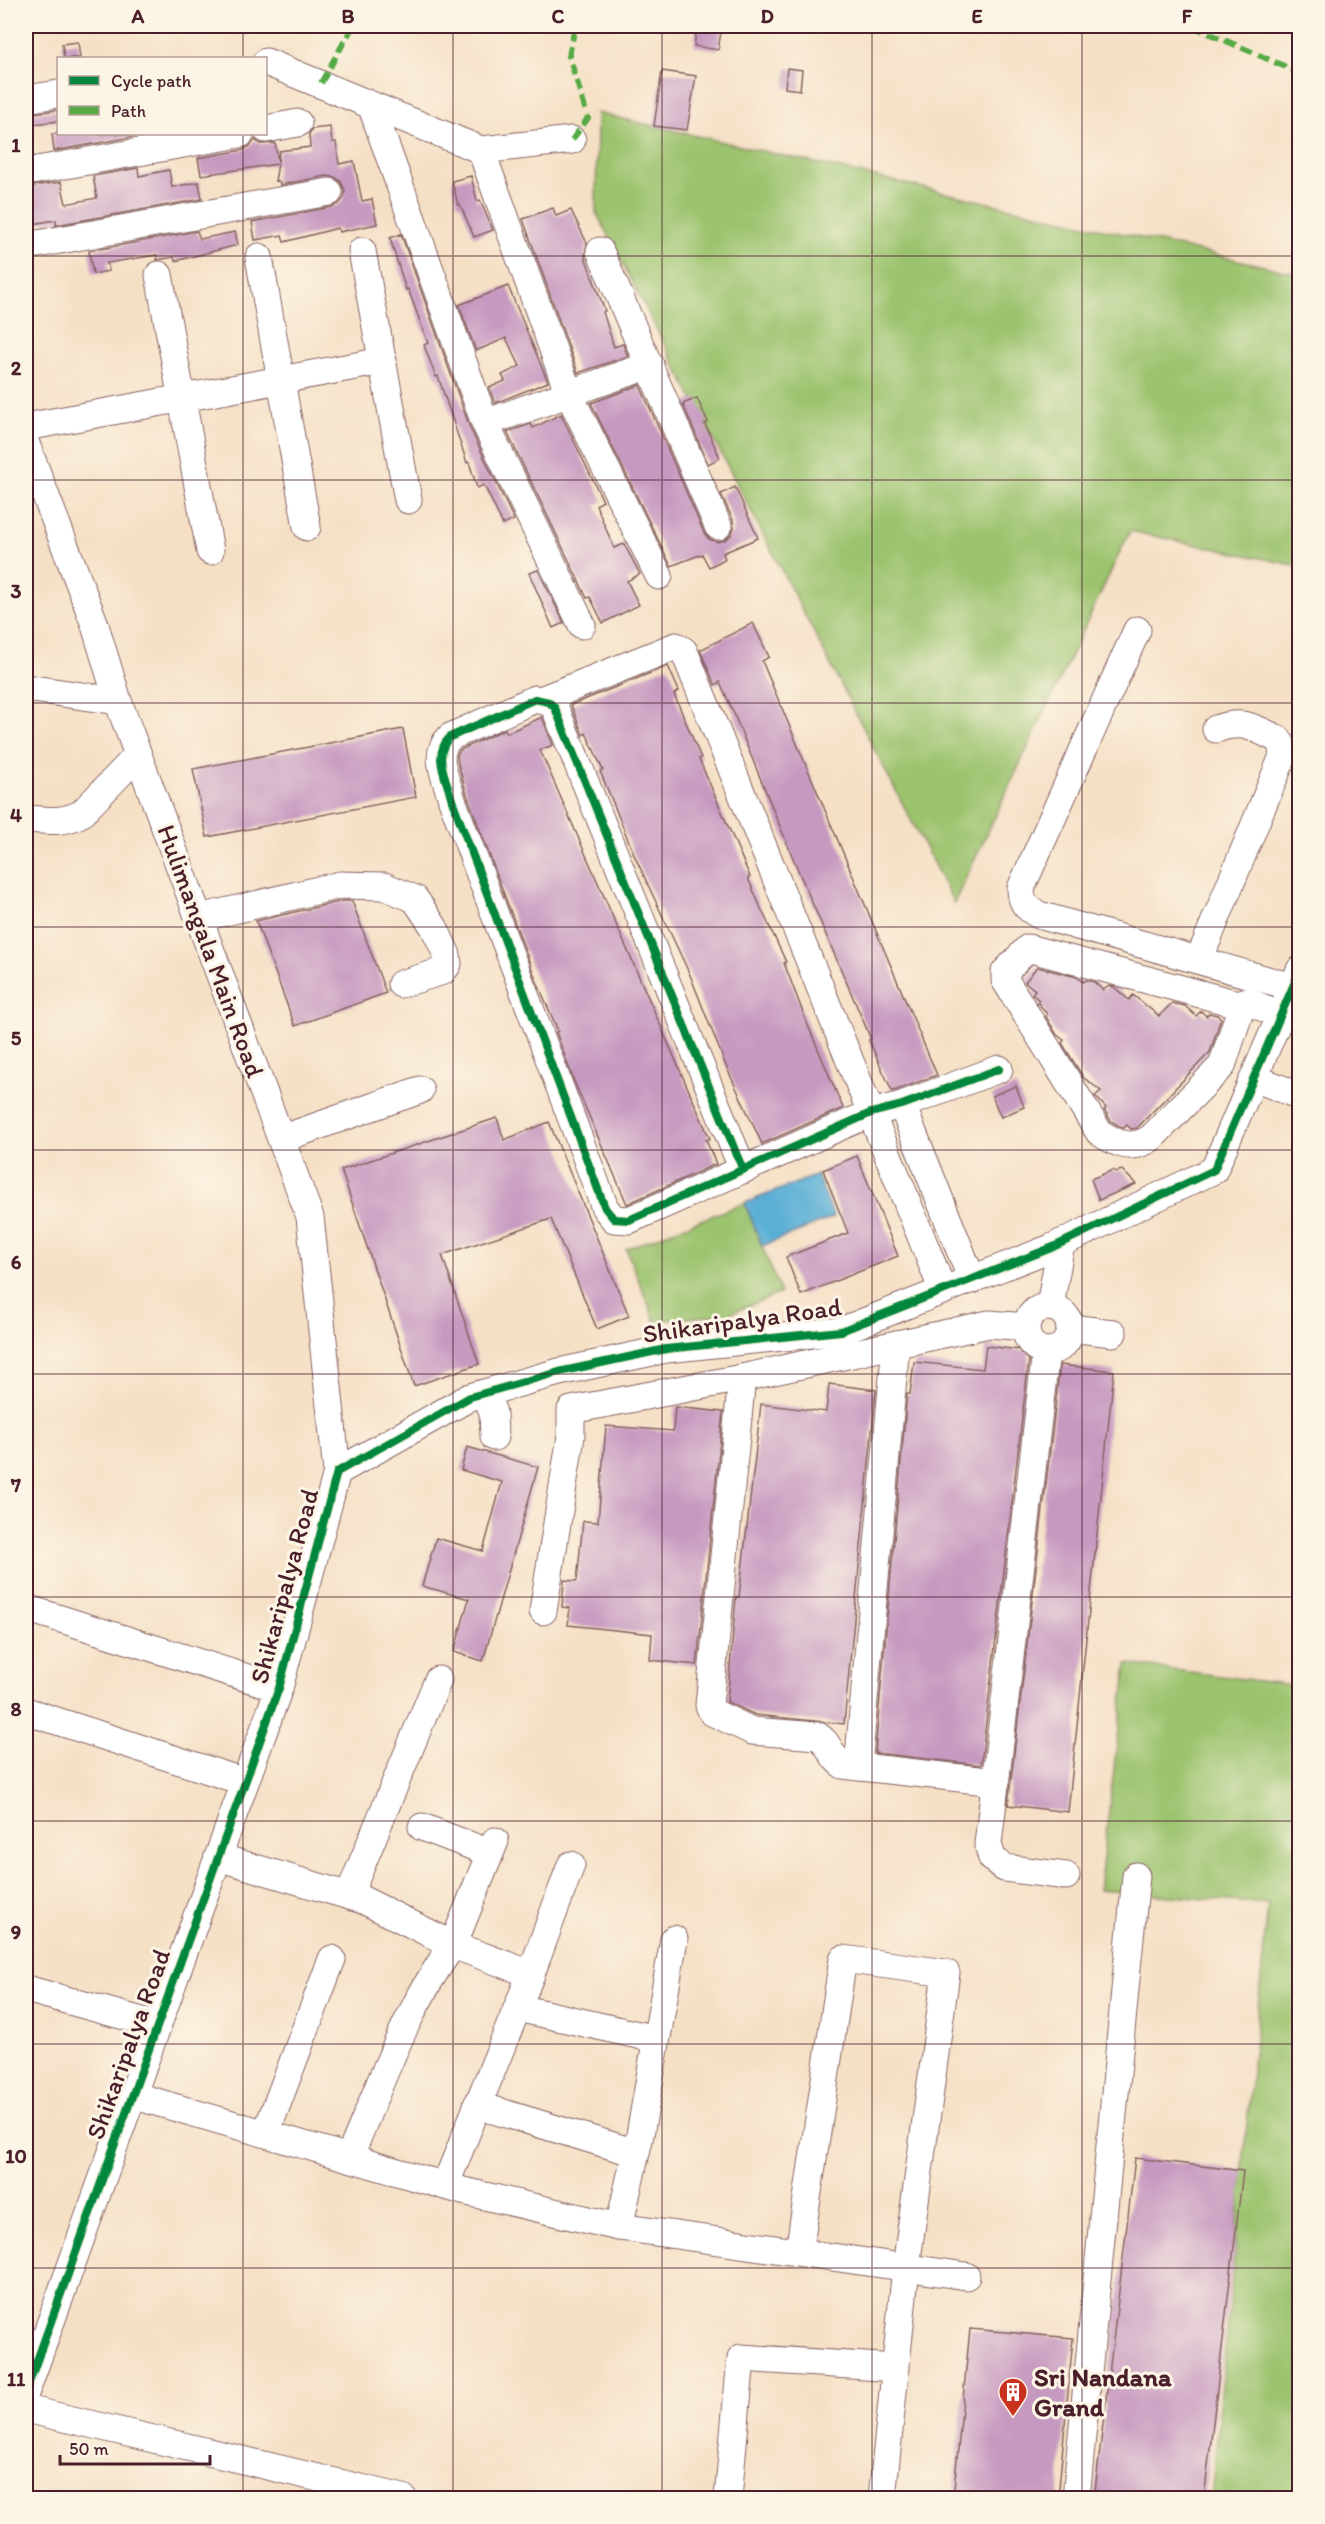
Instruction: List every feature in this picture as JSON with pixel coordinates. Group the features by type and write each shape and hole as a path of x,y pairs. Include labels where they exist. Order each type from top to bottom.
{"street":[{"path":"267,62 481,150 572,140"},
{"path":"26,99 57,94"},
{"path":"371,105 485,423 582,626"},
{"path":"267,129 298,123"},
{"path":"26,172 234,135"},
{"path":"481,150 569,394 659,576"},
{"path":"26,246 329,192"},
{"path":"362,251 408,500"},
{"path":"600,251 718,526"},
{"path":"259,257 307,527"},
{"path":"159,275 210,551"},
{"path":"26,427 383,361"},
{"path":"485,423 650,365"},
{"name":"Hulimangala Main Road","path":"27,454 94,622 118,701 310,1217 337,1472"},
{"path":"1137,630 1021,888 1021,899 1026,908 1039,915 1199,960 1296,978"},
{"path":"943,1291 871,1113 684,651 676,646 543,699 535,699 450,737 442,746 439,754 452,800 604,1208 614,1219 629,1220 871,1113 902,1105 999,1069"},
{"path":"26,688 118,701"},
{"path":"543,699 555,708 743,1170"},
{"path":"1199,960 1283,756 1281,743 1278,740 1246,724 1233,723 1216,729"},
{"path":"26,819 62,821 73,818 81,813 138,755"},
{"path":"199,918 340,885 368,884 398,890 415,899 425,913 447,954 448,964 443,971 401,984"},
{"path":"1239,1009 1222,1066 1151,1138 1143,1143 1126,1146 1099,1132 1005,980 1005,972 1028,948 1239,1009 1277,1023"},
{"name":"Shikaripalya Road","path":"26,2391 279,1688 337,1472 470,1397 559,1372 666,1349 841,1331 1061,1243 1214,1170 1296,978"},
{"path":"1254,1078 1299,1096"},
{"path":"281,1139 420,1090"},
{"path":"902,1105 972,1280"},
{"path":"1050,1307 1061,1243"},
{"path":"1050,1307 1064,1314 1070,1328 1069,1336 1060,1348 1046,1351 1039,1350 1028,1341 1026,1327 1031,1314 1050,1307"},
{"path":"571,1410 742,1378 989,1324 1026,1327"},
{"path":"1070,1328 1113,1333"},
{"path":"858,1767 896,1344"},
{"path":"1046,1351 988,1844 992,1858 1004,1869 1066,1876"},
{"path":"543,1611 570,1436 571,1410 559,1372"},
{"path":"742,1378 709,1706 712,1712 752,1731 818,1736 824,1739 836,1761 843,1765 996,1782"},
{"path":"486,1393 493,1413 494,1437"},
{"path":"26,1608 279,1688"},
{"path":"349,1895 438,1680"},
{"path":"26,1710 245,1782"},
{"path":"349,2158 409,2017 433,1973 453,1945 493,1847 422,1827"},
{"path":"218,1857 363,1900 453,1945 531,1974"},
{"path":"445,2186 518,2008 571,1865"},
{"path":"1076,2499 1136,1876"},
{"path":"619,2227 636,2153 674,1939"},
{"path":"266,2133 332,1959"},
{"path":"799,2252 843,1959 946,1972 906,2267 882,2499"},
{"path":"26,1989 157,2025"},
{"path":"518,2008 656,2039"},
{"path":"132,2095 445,2186 619,2227 966,2276"},
{"path":"477,2105 636,2153"},
{"path":"728,2499 741,2358 896,2368"},
{"path":"26,2409 403,2499"}],"green space":[{"path":"597,113 1299,274 1299,566 1130,531 954,903 596,212"},
{"path":"745,1203 781,1293 728,1314 655,1321 626,1249"},
{"path":"1127,1664 1299,1686 1299,2498 1211,2498 1268,1904 1099,1890"}],"water":[{"path":"817,1175 834,1217 762,1246 745,1203"}],"building":[{"path":"697,26 722,26 718,50 694,46"},
{"path":"78,42 80,57 64,57 62,44"},
{"path":"787,68 802,70 800,90 785,88"},
{"path":"662,71 696,76 687,130 654,126"},
{"path":"57,110 57,121 26,125 26,114"},
{"path":"330,127 332,142 336,142 339,164 354,161 362,201 372,199 377,224 339,232 338,228 284,242 282,235 255,240 252,222 339,204 344,198 345,190 341,182 335,177 326,176 280,185 280,182 275,181 278,164 201,175 198,158 243,150 255,140 261,144 275,143 278,162 279,151 310,147 309,134 312,129"},
{"path":"52,134 131,135 132,137 54,151"},
{"path":"138,168 139,176 169,170 172,187 199,182 202,199 56,225 56,220 26,225 26,187 61,182 66,204 97,198 93,176"},
{"path":"471,176 477,201 480,200 493,230 474,237 460,204 458,205 452,181"},
{"path":"553,208 556,216 571,210 587,243 585,257 605,311 603,312 614,347 623,344 628,356 578,373 523,219"},
{"path":"197,231 200,239 235,232 238,245 175,261 174,257 157,260 157,255 107,263 109,271 93,274 89,251"},
{"path":"401,234 470,428 514,520 503,525 484,485 477,488 438,376 436,377 424,345 428,343 408,289 406,290 390,238"},
{"path":"508,286 548,382 495,403 489,388 505,381 502,375 520,366 506,338 476,351 459,305"},
{"path":"640,385 704,533 709,539 717,542 731,535 734,528 733,520 721,494 735,487 758,538 723,553 725,559 709,567 702,554 671,566 591,403"},
{"path":"697,398 708,422 705,424 720,458 708,464 683,404"},
{"path":"561,414 603,501 596,505 614,548 624,544 640,574 627,581 639,605 603,623 590,597 587,598 507,432 531,424 533,428"},
{"path":"538,570 564,623 553,628 529,573"},
{"path":"753,623 769,657 762,661 937,1075 897,1090 892,1091 880,1065 734,714 720,682 715,685 700,650"},
{"path":"668,666 679,691 674,694 701,758 699,759 750,877 748,878 760,906 786,962 784,963 807,1023 843,1108 762,1144 726,1066 690,975 636,859 600,771 603,770 586,733 583,735 571,705"},
{"path":"542,717 553,745 540,750 710,1139 706,1140 716,1164 627,1204 574,1081 556,1032 558,1031 535,977 467,795 458,764 457,755 460,750 505,729 507,733"},
{"path":"403,729 416,797 207,837 193,769"},
{"path":"342,901 352,901 386,993 295,1026 256,921"},
{"path":"1037,967 1077,977 1083,982 1086,980 1094,982 1103,990 1109,986 1114,987 1129,1000 1133,995 1159,1016 1172,1003 1185,1006 1196,1016 1201,1011 1206,1016 1209,1013 1217,1015 1221,1018 1210,1052 1137,1128 1131,1129 1127,1125 1124,1128 1119,1126 1111,1121 1104,1110 1106,1108 1095,1096 1101,1091 1083,1077 1062,1043 1064,1040 1057,1035 1046,1017 1047,1014 1037,1002 1039,1000 1032,994 1035,990 1025,982"},
{"path":"1016,1086 1024,1107 1001,1117 992,1096"},
{"path":"497,1118 504,1140 549,1122 629,1316 597,1329 551,1219 442,1255 479,1364 414,1386 341,1170"},
{"path":"857,1156 898,1256 801,1295 786,1257 848,1233 823,1170"},
{"path":"1113,1170 1116,1172 1122,1170 1136,1184 1099,1200 1091,1179"},
{"path":"986,1346 1030,1351 981,1765 875,1753 907,1394 910,1394 914,1362 983,1369"},
{"path":"1060,1365 1114,1371 1068,1812 1008,1805"},
{"path":"829,1384 876,1390 844,1724 755,1715 727,1702 736,1597 739,1597 761,1404 826,1412"},
{"path":"675,1407 723,1412 697,1665 650,1660 652,1634 568,1625 570,1608 562,1607 564,1580 577,1581 583,1521 598,1522 606,1426 673,1431"},
{"path":"467,1447 538,1467 483,1661 454,1652 469,1599 422,1586 436,1538 483,1551 502,1482 461,1470"},
{"path":"1135,2158 1243,2171 1204,2499 1094,2499"},
{"name":"Sri Nandana Grand","path":"970,2329 1073,2338 1058,2499 953,2499"}],"marked path":[{"path":"321,83 353,26"},
{"path":"572,140 588,118 569,56 575,26"},
{"path":"1192,26 1300,73"}],"cycle path":[{"path":"743,1170 555,708 549,702 535,699 450,737 442,751 441,759 452,800 605,1208 614,1219 629,1220 871,1113 902,1105 999,1069"},
{"path":"26,2391 279,1688 337,1472 470,1397 559,1372 666,1349 841,1331 1051,1248 1214,1170 1300,970"}],"place":[{"name":"Sri Nandana Grand","path":"1013,2418"}]}
